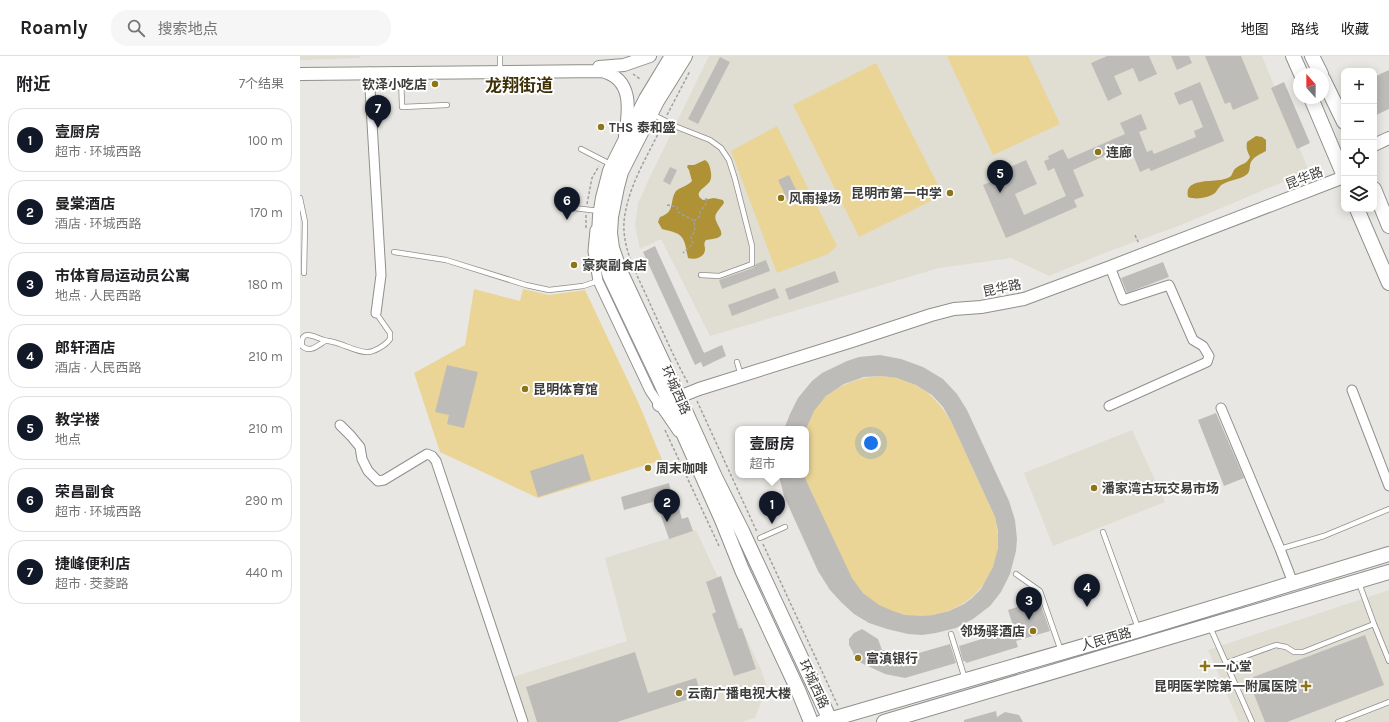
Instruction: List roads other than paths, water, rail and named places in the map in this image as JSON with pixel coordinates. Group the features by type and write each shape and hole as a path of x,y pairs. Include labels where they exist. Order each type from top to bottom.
{"main road":[{"name":"环城西路","path":"672,56 653,85 612,165 606,184 600,213 600,243 607,269 669,401 715,477 742,530 828,721"},
{"name":"环城西路","path":"685,56 651,113 618,180 612,208 610,234 614,254 620,271 669,401 722,520 742,570 798,690 811,722"},
{"path":"1293,56 1298,68"},
{"path":"1312,56 1318,68"},
{"path":"1329,91 1341,116"},
{"path":"1314,104 1344,176"},
{"path":"1377,196 1389,226"},
{"path":"1359,212 1389,283"},
{"name":"人民西路","path":"828,721 1139,630 1389,554"},
{"name":"人民西路","path":"884,722 1389,572"}],"street":[{"path":"300,69 500,62 618,66 650,56"},
{"path":"300,74 370,72 610,72 620,82 627,95 629,107 624,141"},
{"path":"370,72 375,195 381,275 376,313"},
{"path":"1377,144 1389,138"},
{"name":"昆华路","path":"669,401 700,389 931,315 954,309 1001,304 1024,298 1110,267 1341,178"},
{"path":"600,213 594,232 593,242 598,281 647,387 669,401"},
{"path":"1109,406 1207,362 1209,356 1203,346 1193,340 1169,285 1123,300 1110,267"},
{"path":"1352,390 1389,486"},
{"path":"1221,408 1293,583"},
{"path":"340,425 360,447 362,459 368,471 378,481 384,480 427,454 432,456 436,461 523,722"}],"lane":[{"path":"401,72 402,107 447,105"},
{"path":"651,113 677,127 710,140 721,148 729,160 735,178 752,246 752,264 719,276 701,275"},
{"path":"581,149 612,165"},
{"path":"300,198 305,222 304,273"},
{"path":"574,208 600,213"},
{"path":"394,252 446,260 526,285 549,290 583,286 598,281"},
{"path":"325,341 310,349 306,349 302,346 301,341 308,335 313,335 325,341 367,352 386,345 390,339 390,333 376,313"},
{"path":"737,362 741,376"},
{"path":"1280,549 1324,536 1389,509"},
{"path":"760,538 785,527"},
{"path":"1103,532 1139,630"},
{"path":"1016,574 1040,591 1061,653"},
{"path":"1359,581 1389,661"},
{"path":"1226,663 1276,646 1286,647 1294,652 1303,652 1374,624"},
{"path":"1210,625 1252,722"},
{"path":"952,634 966,681"},
{"path":"1338,722 1389,702"}],"place":[{"name":"钦泽小吃店","path":"435,84"},
{"name":"THS 泰和盛","path":"601,127"},
{"name":"捷峰便利店","path":"378,128"},
{"name":"连廊","path":"1098,152"},
{"name":"昆明市第一中学","path":"950,193"},
{"name":"教学楼","path":"1000,193"},
{"name":"风雨操场","path":"781,198"},
{"name":"荣昌副食","path":"567,220"},
{"name":"豪爽副食店","path":"574,265"},
{"name":"昆明体育馆","path":"525,389"},
{"name":"周末咖啡","path":"648,468"},
{"name":"潘家湾古玩交易市场","path":"1094,488"},
{"name":"曼棠酒店","path":"667,522"},
{"name":"壹厨房","path":"772,524"},
{"name":"郎轩酒店","path":"1087,607"},
{"name":"市体育局运动员公寓","path":"1029,620"},
{"name":"邻场驿酒店","path":"1033,631"},
{"name":"富滇银行","path":"858,658"},
{"name":"一心堂","path":"1205,666"},
{"name":"昆明医学院第一附属医院","path":"1306,686"},
{"name":"云南广播电视大楼","path":"679,693"}],"district":[{"name":"龙翔街道","path":"519,85"}]}
